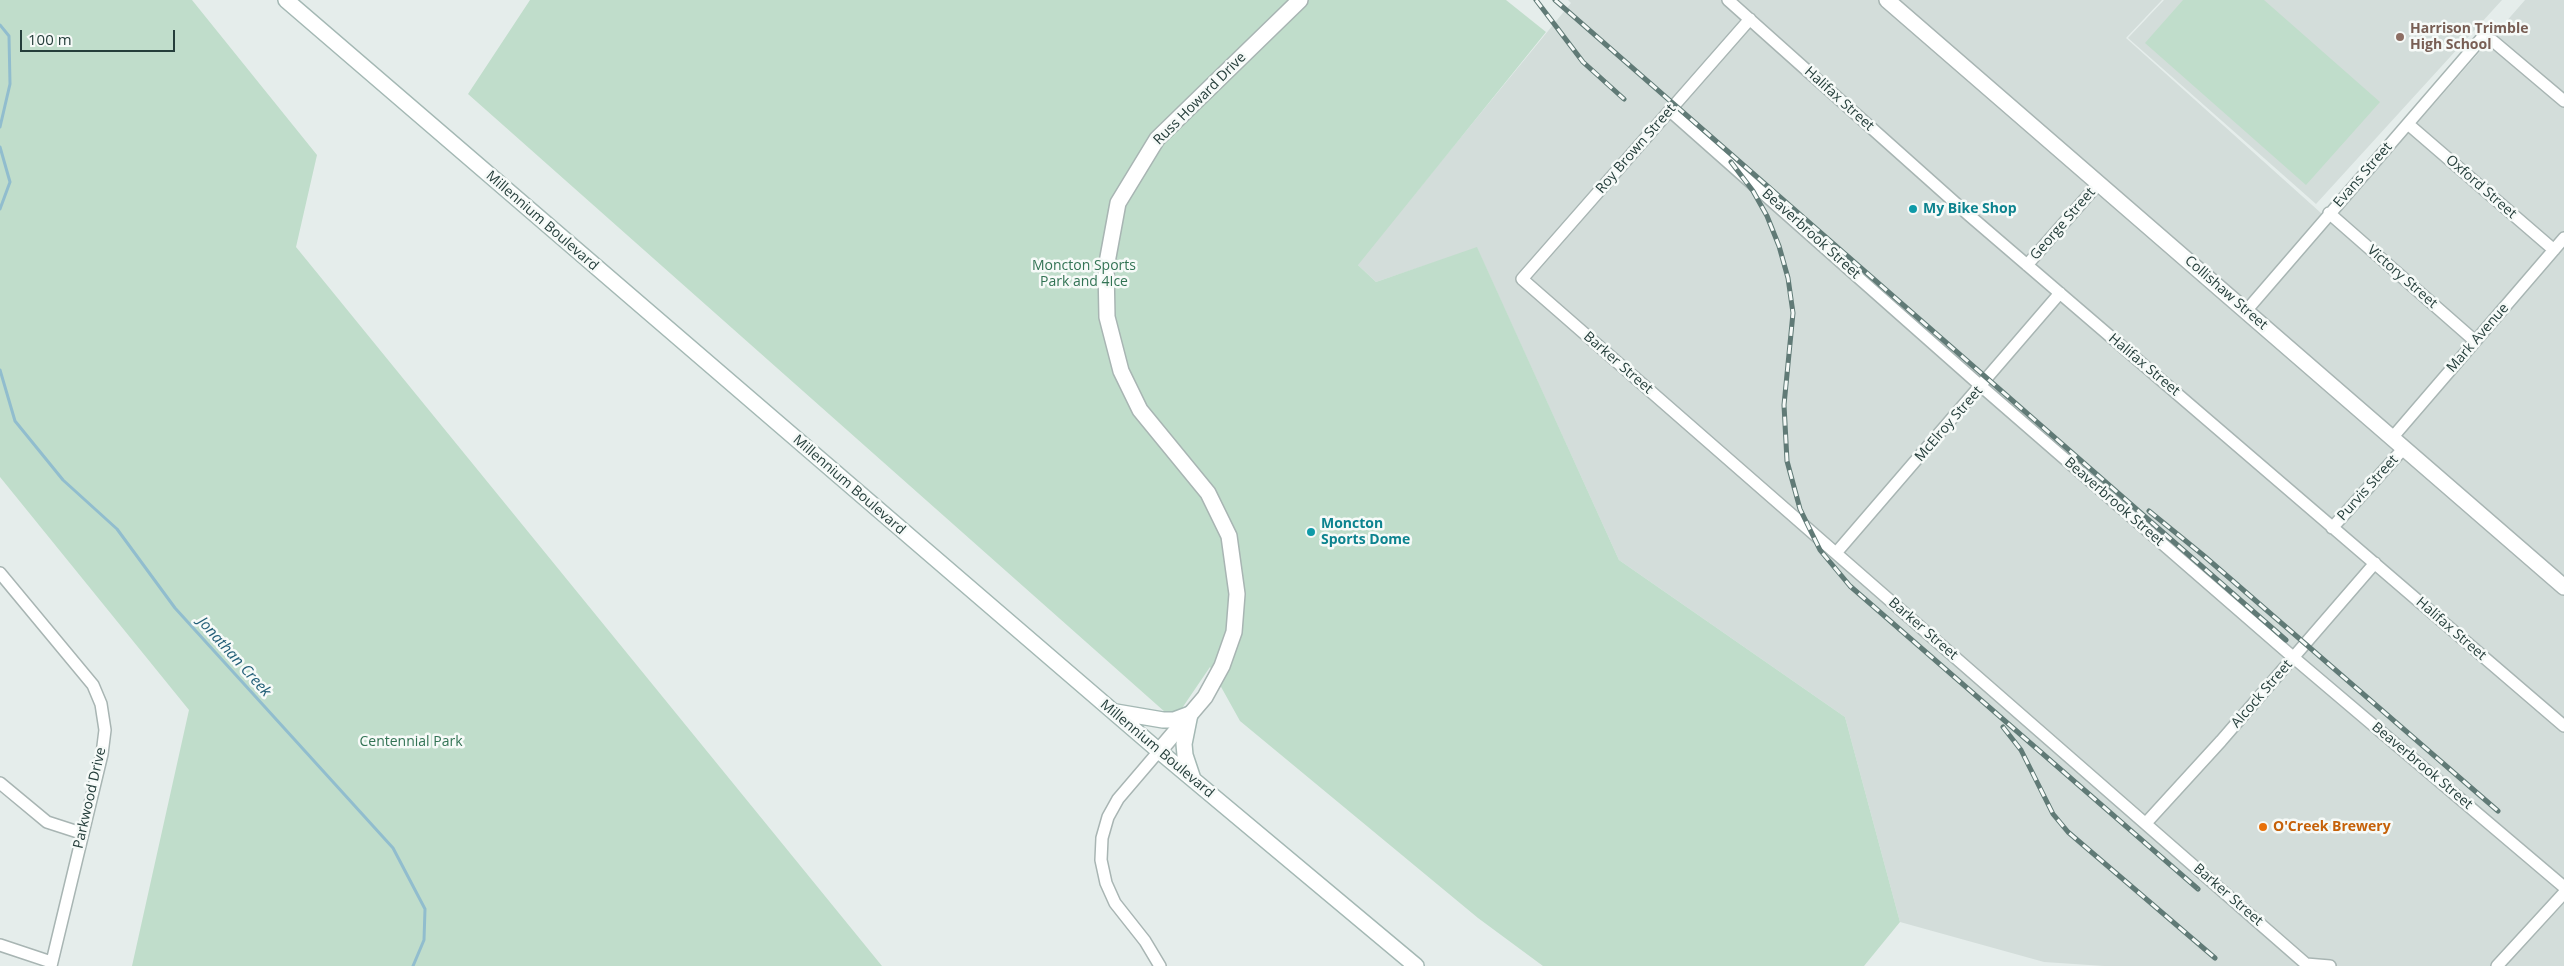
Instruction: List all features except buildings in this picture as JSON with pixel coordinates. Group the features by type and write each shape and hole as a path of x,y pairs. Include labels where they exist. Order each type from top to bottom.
{"street":[{"name":"Millennium Boulevard","path":"286,0 1113,712 1416,966"},
{"name":"Russ Howard Drive","path":"1159,751 1205,697 1222,666 1234,632 1237,594 1229,536 1208,493 1140,410 1121,370 1107,317 1106,268 1118,203 1157,139 1300,0"},
{"name":"Halifax Street","path":"1728,0 2060,293 2564,726"},
{"name":"Collishaw Street","path":"1894,3 2564,587"},
{"name":"Roy Brown Street","path":"1522,279 1750,19"},
{"name":"Evans Street","path":"2246,311 2481,39 2492,41 2564,101"},
{"name":"Beaverbrook Street","path":"1670,111 2294,658 2564,887"},
{"name":"Oxford Street","path":"2408,124 2554,250"},
{"name":"George Street","path":"2028,265 2099,183"},
{"name":"Victory Street","path":"2329,213 2475,341"},
{"name":"Mark Avenue","path":"2392,438 2564,238"},
{"name":"Barker Street","path":"1522,279 2306,964 2330,966"},
{"name":"McElroy Street","path":"1836,553 1982,386 2060,293"},
{"name":"Purvis Street","path":"2332,528 2404,448"},
{"name":"Alcock Street","path":"2146,823 2294,658 2375,563"},
{"name":"Parkwood Drive","path":"0,573 93,685 101,704 105,730 102,754 81,833 51,964"},
{"path":"1113,712 1163,720 1174,720 1190,714"},
{"path":"1190,714 1184,750 1194,780"},
{"path":"1159,751 1118,800 1108,817 1102,838 1101,860 1106,882 1115,903 1145,941 1160,966"},
{"path":"0,783 48,822 81,833"},
{"path":"2497,966 2564,893"},
{"path":"0,945 51,964"}],"shaded area":[{"path":"1568,0 2162,0 2126,38 2331,222 2525,0 2564,0 2564,966 2104,966 2044,962 1900,922 1845,717 1619,560 1477,248 1376,282 1357,264 1571,3"},
{"path":"2164,0 2502,0 2316,204 2128,38"}],"green space":[{"name":"Centennial Park","path":"0,0 192,0 317,155 296,247 882,966 132,966 189,710 0,477"},
{"name":"Moncton Sports Park and 4Ice","path":"530,0 1506,0 1546,32 1358,265 1376,282 1477,247 1619,560 1845,717 1900,922 1864,966 1543,966 1478,918 1240,721 1210,667 1174,720 468,94"},
{"path":"2183,0 2264,0 2380,102 2306,185 2145,43"}],"waterway":[{"name":"Jonathan Creek","path":"0,25 9,36 10,84 0,127"},
{"name":"Jonathan Creek","path":"0,147 10,182 0,209"},
{"name":"Jonathan Creek","path":"0,370 15,421 63,480 117,529 175,608 393,848 425,909 424,940 413,966"}],"railway":[{"path":"1536,0 1583,62 1624,99"},
{"path":"1555,0 2286,640"},
{"path":"1731,162 1753,191 1767,216 1779,246 1788,278 1793,313 1784,405 1787,461 1800,509 1820,550 1850,586 2198,889"},
{"path":"2149,511 2203,555 2498,811"},
{"path":"2003,727 2021,750 2053,814 2068,832 2215,958"}],"place":[{"name":"Harrison Trimble High School","path":"2400,37"},
{"name":"My Bike Shop","path":"1913,209"},
{"name":"Moncton Sports Dome","path":"1311,532"},
{"name":"O'Creek Brewery","path":"2263,827"}]}
